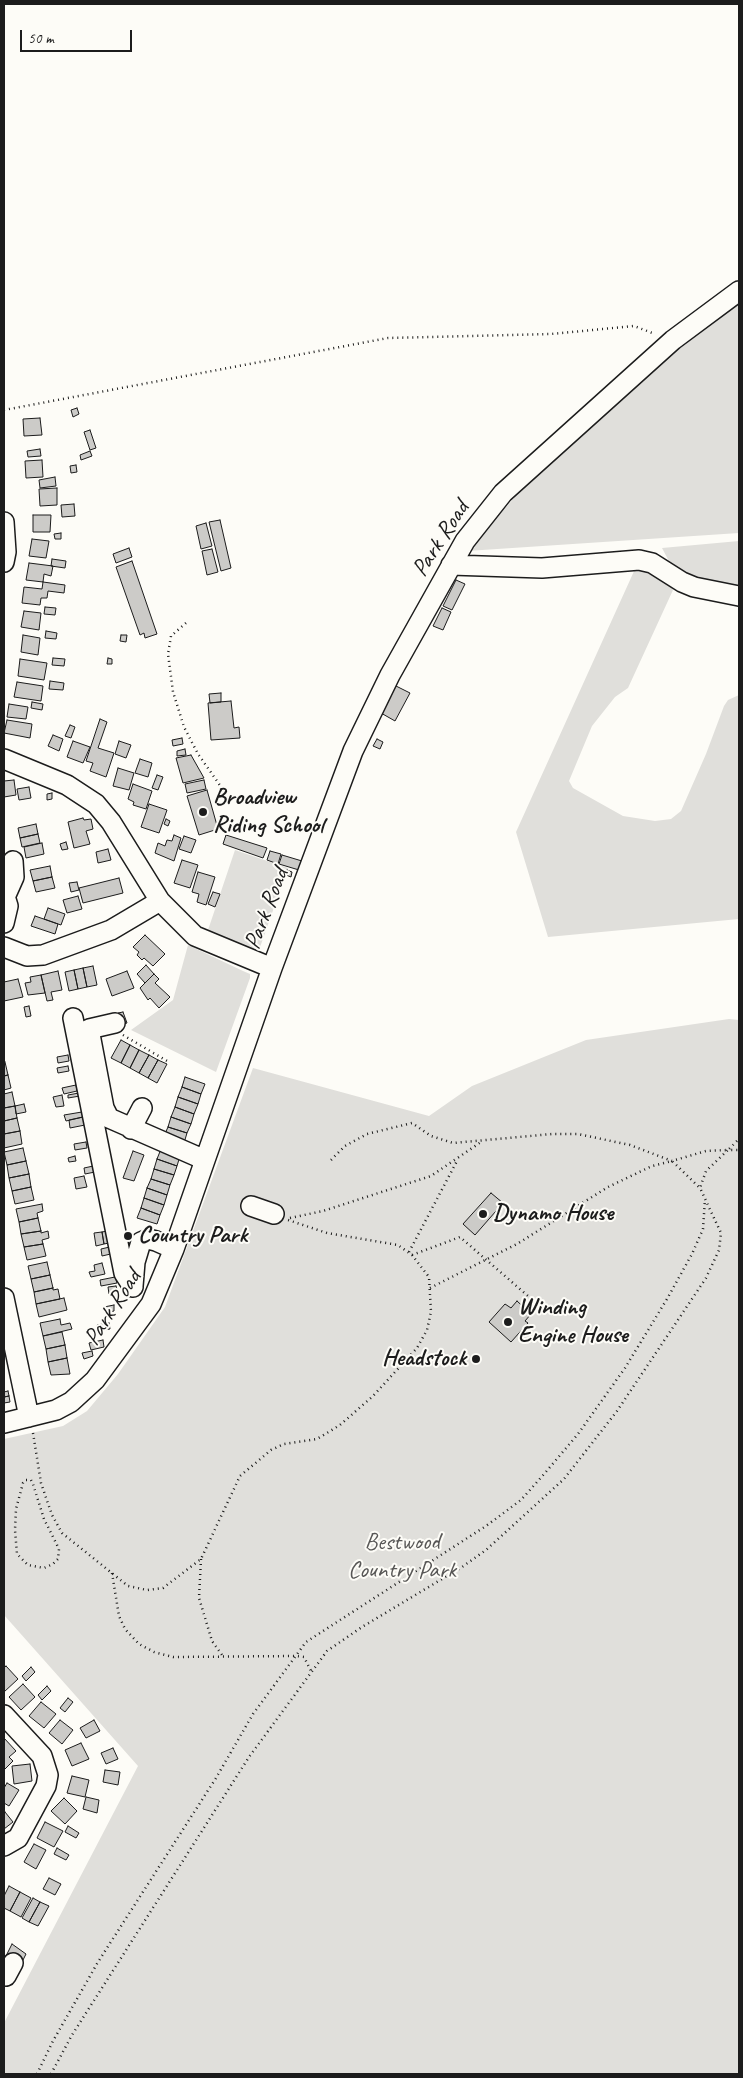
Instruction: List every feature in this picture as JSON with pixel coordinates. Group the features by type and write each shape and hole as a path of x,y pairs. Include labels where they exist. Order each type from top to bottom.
{"street":[{"name":"Park Road","path":"4,1423 56,1410 71,1402 94,1380 151,1304 174,1249 272,968 353,751 390,675 465,541 503,492 673,340 739,291"},
{"path":"4,522 6,552 4,562"},
{"path":"451,565 542,568 639,560 652,563 682,582 694,587 739,596"},
{"path":"4,759 67,785 96,804 111,822 160,902 195,936 272,968"},
{"path":"4,923 8,906 5,894 14,877 13,861"},
{"path":"4,947 27,956 43,955 116,938 160,902"},
{"path":"73,1018 124,1273 133,1287 151,1304"},
{"path":"115,1023 89,1029 104,1108 109,1118 205,1160"},
{"path":"131,1129 142,1108"},
{"path":"252,1206 274,1214"},
{"path":"133,1287 135,1262 141,1242 148,1239 174,1249"},
{"path":"4,1298 8,1338 29,1417"},
{"path":"4,1715 42,1756 48,1775 46,1786 18,1838 4,1846"}],"path":[{"path":"4,410 388,338 551,334 634,326 673,340"},
{"path":"186,623 171,636 168,654 173,692 184,727 198,754 231,801"},
{"path":"115,1023 120,1033 167,1062"},
{"path":"51,2074 72,2035 249,1757 327,1651 486,1550 564,1479 617,1411 706,1278 719,1250 721,1233 700,1188 672,1161 630,1146 578,1134 552,1134 482,1142 453,1143 431,1136 412,1123 367,1134 345,1146 331,1160"},
{"path":"700,1188 706,1171 739,1139"},
{"path":"222,1656 212,1641 199,1598 201,1559 240,1476 271,1450 284,1444 317,1439 340,1425 373,1396 417,1348 427,1330 431,1312 429,1277 409,1252 398,1245 328,1234 286,1219 323,1211 431,1176 482,1142"},
{"path":"430,1288 543,1229 608,1187 652,1166 706,1151 739,1150"},
{"path":"409,1252 457,1160"},
{"path":"37,2074 53,2041 98,1962 216,1778 253,1714 306,1642 334,1622 418,1571 486,1526 521,1500 578,1434 625,1368 692,1254 703,1229 705,1198"},
{"path":"412,1255 460,1236 528,1296"},
{"path":"29,1417 41,1483 52,1515 62,1533 128,1586 147,1590 163,1588 201,1559"},
{"path":"26,1480 31,1480 33,1484 44,1519 60,1549 58,1559 53,1564 44,1568 22,1561 17,1554 16,1509 23,1482 26,1480"},
{"path":"44,1519 52,1515"},
{"path":"112,1574 119,1616 125,1629 139,1644 154,1652 173,1657 296,1656 304,1658 311,1671"}],"green space":[{"path":"739,300 739,533 467,551 547,461 640,375"},
{"path":"739,541 739,587 699,582 671,565 662,548"},
{"path":"635,569 649,569 669,582 673,590 628,688 615,697 592,726 569,781 573,788 623,816 655,821 671,819 681,811 706,754 724,706 728,700 739,695 739,919 548,937 516,832"},
{"path":"235,850 288,868 259,950 251,950 208,930"},
{"path":"188,945 250,974 216,1072 131,1030 173,1000"},
{"name":"Bestwood Country Park","path":"729,1019 739,1020 739,2074 4,2074 4,2023 138,1766 4,1615 4,1439 63,1426 87,1411 118,1374 165,1307 253,1068 429,1116 472,1086 586,1040"}],"building":[{"path":"77,408 79,414 73,417 71,410"},
{"path":"40,418 42,435 24,436 23,419"},
{"path":"90,430 96,448 90,450 84,432"},
{"path":"40,449 41,456 28,457 27,451"},
{"path":"90,451 92,456 81,460 80,455"},
{"path":"42,460 43,477 26,478 25,461"},
{"path":"76,465 77,472 71,473 70,466"},
{"path":"55,477 56,486 40,488 39,480"},
{"path":"57,488 57,505 40,506 39,489"},
{"path":"74,504 75,516 62,517 61,505"},
{"path":"33,515 51,515 50,532 33,532"},
{"path":"220,520 231,568 221,571 209,522"},
{"path":"206,523 212,546 201,549 196,526"},
{"path":"61,533 61,539 55,539 54,534"},
{"path":"32,539 49,541 46,558 29,556"},
{"path":"129,548 132,557 116,563 113,554"},
{"path":"212,549 218,572 207,575 202,551"},
{"path":"52,559 66,561 65,568 51,566"},
{"path":"132,561 157,634 145,638 144,633 140,635 116,567"},
{"path":"29,563 53,566 51,576 44,574 43,582 26,580"},
{"path":"456,580 465,584 452,610 443,606"},
{"path":"43,582 65,585 64,593 48,591 47,598 41,598 40,605 22,603 24,587 42,589"},
{"path":"45,607 56,608 55,615 44,614"},
{"path":"442,608 451,612 443,630 433,626"},
{"path":"24,611 41,613 39,630 21,627"},
{"path":"46,631 57,633 56,639 45,638"},
{"path":"23,635 40,638 38,655 21,652"},
{"path":"121,635 127,635 126,642 120,641"},
{"path":"53,658 65,659 64,666 52,665"},
{"path":"108,658 112,659 112,664 107,664"},
{"path":"20,659 47,663 44,680 18,676"},
{"path":"50,681 64,683 63,690 49,689"},
{"path":"17,682 43,686 41,701 14,697"},
{"path":"396,686 410,693 395,721 381,713"},
{"path":"221,693 221,702 210,703 209,694"},
{"path":"231,701 234,728 239,727 240,738 211,740 208,703"},
{"path":"32,702 43,704 42,710 31,708"},
{"path":"9,704 28,707 26,719 7,717"},
{"path":"100,719 107,722 98,748 114,753 106,777 90,771 93,763 86,761"},
{"path":"7,720 32,724 30,738 4,733"},
{"path":"70,725 75,727 71,738 65,736"},
{"path":"53,735 63,739 59,751 48,746"},
{"path":"182,738 183,744 173,746 172,740"},
{"path":"377,739 383,742 380,749 373,746"},
{"path":"73,741 90,747 83,763 67,757"},
{"path":"119,741 131,745 126,758 115,754"},
{"path":"185,749 186,755 177,756 177,751"},
{"path":"191,755 204,778 183,783 176,758"},
{"path":"140,759 152,763 148,777 135,773"},
{"path":"118,768 134,773 129,790 113,786"},
{"path":"157,775 163,777 158,790 152,788"},
{"path":"14,780 16,795 4,797 4,781"},
{"path":"204,780 206,789 187,793 185,784"},
{"path":"133,784 152,791 146,809 133,805 134,802 128,799"},
{"path":"29,787 31,798 19,800 17,789"},
{"name":"Broadview Riding School","path":"207,790 218,829 199,835 187,796"},
{"path":"52,793 52,799 47,800 47,794"},
{"path":"149,804 167,810 159,833 141,827"},
{"path":"83,818 84,820 91,819 93,829 86,831 90,844 74,848 68,822"},
{"path":"166,819 170,821 168,826 164,824"},
{"path":"36,824 38,834 20,838 18,828"},
{"path":"38,834 40,843 22,847 20,838"},
{"path":"174,835 181,838 174,861 155,853 158,843 165,846 167,840 172,841"},
{"path":"226,835 267,848 263,858 223,844"},
{"path":"184,836 196,840 191,853 179,849"},
{"path":"66,842 68,849 62,850 60,844"},
{"path":"42,843 44,854 26,858 24,847"},
{"path":"108,849 111,860 98,863 96,852"},
{"path":"270,851 281,854 278,864 267,860"},
{"path":"282,855 302,861 299,870 279,864"},
{"path":"182,860 198,865 190,888 174,883"},
{"path":"50,866 52,877 33,881 30,870"},
{"path":"287,870 292,872 291,877 286,875"},
{"path":"198,872 215,877 206,905 197,902 199,894 192,892"},
{"path":"52,877 55,888 36,892 33,881"},
{"path":"119,878 123,893 83,903 79,888"},
{"path":"77,882 79,890 71,892 69,883"},
{"path":"213,892 220,894 215,907 208,904"},
{"path":"78,896 82,909 67,913 63,900"},
{"path":"48,908 65,914 61,925 44,919"},
{"path":"35,916 58,924 55,934 31,926"},
{"path":"145,935 165,954 153,966 144,958 142,960 137,955 139,952 133,947"},
{"path":"146,965 154,974 145,983 137,974"},
{"path":"93,966 97,985 87,987 83,968"},
{"path":"83,968 87,987 78,989 74,970"},
{"path":"74,970 78,989 69,991 65,972"},
{"path":"58,971 62,990 51,992 53,1000 47,1001 41,975"},
{"path":"127,971 134,988 112,996 106,979"},
{"path":"154,974 159,979 155,983 170,997 159,1008 150,998 148,1000 140,988"},
{"path":"41,975 45,993 28,995 25,983 31,982 30,977"},
{"path":"18,979 23,997 4,1001 4,982"},
{"path":"29,1006 31,1016 26,1017 24,1007"},
{"path":"123,1012 127,1023 121,1025 118,1013"},
{"path":"121,1040 130,1045 121,1063 111,1058"},
{"path":"130,1045 139,1050 130,1068 121,1063"},
{"path":"139,1050 149,1055 139,1073 130,1068"},
{"path":"68,1055 69,1061 58,1063 57,1057"},
{"path":"149,1055 158,1060 148,1078 139,1073"},
{"path":"158,1060 167,1064 157,1083 148,1078"},
{"path":"4,1063 8,1075 4,1076"},
{"path":"68,1066 69,1071 58,1073 57,1068"},
{"path":"8,1075 11,1088 4,1090 4,1076"},
{"path":"185,1077 205,1084 201,1094 182,1087"},
{"path":"76,1085 77,1091 64,1094 62,1088"},
{"path":"182,1087 201,1094 198,1104 178,1097"},
{"path":"12,1092 15,1106 4,1108 4,1094"},
{"path":"79,1093 80,1096 68,1098 68,1095"},
{"path":"62,1095 64,1106 56,1107 53,1097"},
{"path":"178,1097 198,1104 194,1114 175,1107"},
{"path":"24,1104 26,1112 16,1114 15,1106"},
{"path":"15,1106 17,1118 4,1121 4,1108"},
{"path":"175,1107 194,1114 191,1124 171,1117"},
{"path":"82,1112 83,1117 66,1121 64,1115"},
{"path":"83,1117 85,1125 70,1128 69,1120"},
{"path":"171,1117 191,1124 187,1133 168,1127"},
{"path":"17,1118 20,1131 4,1134 4,1121"},
{"path":"168,1127 187,1133 184,1143 164,1136"},
{"path":"20,1131 22,1144 4,1148 4,1134"},
{"path":"86,1142 87,1148 75,1150 74,1144"},
{"path":"23,1148 26,1161 7,1165 4,1152"},
{"path":"161,1149 180,1156 177,1166 157,1159"},
{"path":"133,1151 144,1155 134,1181 123,1178"},
{"path":"75,1156 76,1161 69,1162 68,1158"},
{"path":"157,1159 177,1166 174,1175 154,1169"},
{"path":"26,1161 29,1174 9,1178 7,1165"},
{"path":"98,1165 100,1171 85,1174 84,1168"},
{"path":"154,1169 174,1175 170,1185 151,1179"},
{"path":"29,1174 31,1187 12,1191 9,1178"},
{"path":"84,1176 87,1187 76,1189 74,1178"},
{"path":"151,1179 170,1185 167,1195 147,1188"},
{"path":"31,1187 34,1200 15,1204 12,1191"},
{"path":"147,1188 167,1195 164,1205 144,1198"},
{"name":"Dynamo House","path":"491,1193 503,1203 475,1235 463,1224"},
{"path":"144,1198 164,1205 160,1215 141,1208"},
{"path":"42,1204 43,1211 37,1213 38,1218 19,1222 16,1209"},
{"path":"141,1208 160,1215 157,1224 137,1218"},
{"path":"38,1218 41,1231 21,1234 19,1222"},
{"path":"112,1230 114,1242 104,1244 102,1232"},
{"path":"41,1231 41,1233 48,1231 49,1238 42,1240 43,1244 24,1247 21,1234"},
{"path":"102,1232 104,1244 96,1246 94,1233"},
{"path":"43,1244 46,1256 27,1260 24,1247"},
{"path":"114,1246 115,1253 102,1256 101,1249"},
{"path":"47,1262 50,1275 31,1279 28,1266"},
{"path":"102,1263 105,1274 91,1277 89,1272 95,1271 94,1265"},
{"path":"50,1275 53,1288 34,1292 31,1279"},
{"path":"115,1277 117,1283 101,1286 100,1280"},
{"path":"116,1286 118,1292 109,1294 108,1287"},
{"path":"53,1288 53,1290 58,1289 60,1299 36,1304 34,1292"},
{"path":"64,1298 67,1310 39,1317 36,1304"},
{"name":"Winding Engine House","path":"517,1301 531,1314 525,1321 528,1323 511,1342 489,1322 505,1304 511,1308"},
{"path":"114,1305 114,1311 105,1313 104,1307"},
{"path":"60,1319 61,1325 70,1323 72,1329 43,1336 40,1323"},
{"path":"109,1323 110,1329 98,1331 97,1325"},
{"path":"62,1332 65,1345 46,1349 43,1336"},
{"path":"103,1340 104,1347 91,1350 89,1343"},
{"path":"65,1345 67,1358 48,1362 46,1349"},
{"path":"92,1351 93,1356 84,1359 82,1353"},
{"path":"67,1358 70,1374 51,1375 48,1362"},
{"path":"8,1391 9,1396 4,1397 4,1392"},
{"path":"9,1396 10,1402 4,1403 4,1397"},
{"path":"6,1666 18,1679 4,1692 4,1668"},
{"path":"31,1667 35,1672 26,1681 22,1676"},
{"path":"23,1684 35,1697 21,1710 9,1697"},
{"path":"47,1686 51,1691 42,1700 38,1695"},
{"path":"68,1698 73,1702 65,1712 60,1708"},
{"path":"41,1702 56,1714 44,1728 29,1716"},
{"path":"60,1720 73,1730 62,1744 49,1733"},
{"path":"94,1720 100,1731 86,1738 80,1728"},
{"path":"4,1738 16,1751 9,1757 13,1761 4,1770"},
{"path":"81,1743 89,1759 72,1766 65,1750"},
{"path":"113,1748 118,1759 106,1764 101,1753"},
{"path":"30,1764 32,1781 14,1784 12,1766"},
{"path":"105,1770 120,1772 118,1785 103,1782"},
{"path":"72,1776 89,1780 85,1797 67,1793"},
{"path":"7,1783 19,1790 9,1806 4,1803 4,1788"},
{"path":"86,1797 99,1800 97,1813 83,1809"},
{"path":"64,1798 77,1811 65,1824 51,1811"},
{"path":"4,1813 13,1822 4,1829"},
{"path":"45,1822 63,1831 54,1847 37,1838"},
{"path":"68,1826 79,1833 76,1838 65,1832"},
{"path":"34,1844 46,1850 36,1869 24,1862"},
{"path":"57,1848 69,1855 66,1860 54,1854"},
{"path":"49,1878 61,1884 55,1895 43,1889"},
{"path":"9,1886 20,1892 10,1911 4,1908 4,1896"},
{"path":"20,1892 31,1898 21,1917 10,1911"},
{"path":"33,1898 40,1902 29,1922 22,1918"},
{"path":"40,1902 49,1906 38,1926 29,1922"},
{"path":"12,1944 26,1954 22,1962 6,1956"}],"place":[{"name":"Broadview Riding School","path":"203,812"},
{"name":"Dynamo House","path":"483,1214"},
{"name":"Country Park","path":"128,1236"},
{"name":"Winding Engine House","path":"508,1322"},
{"name":"Headstock","path":"476,1359"}]}
